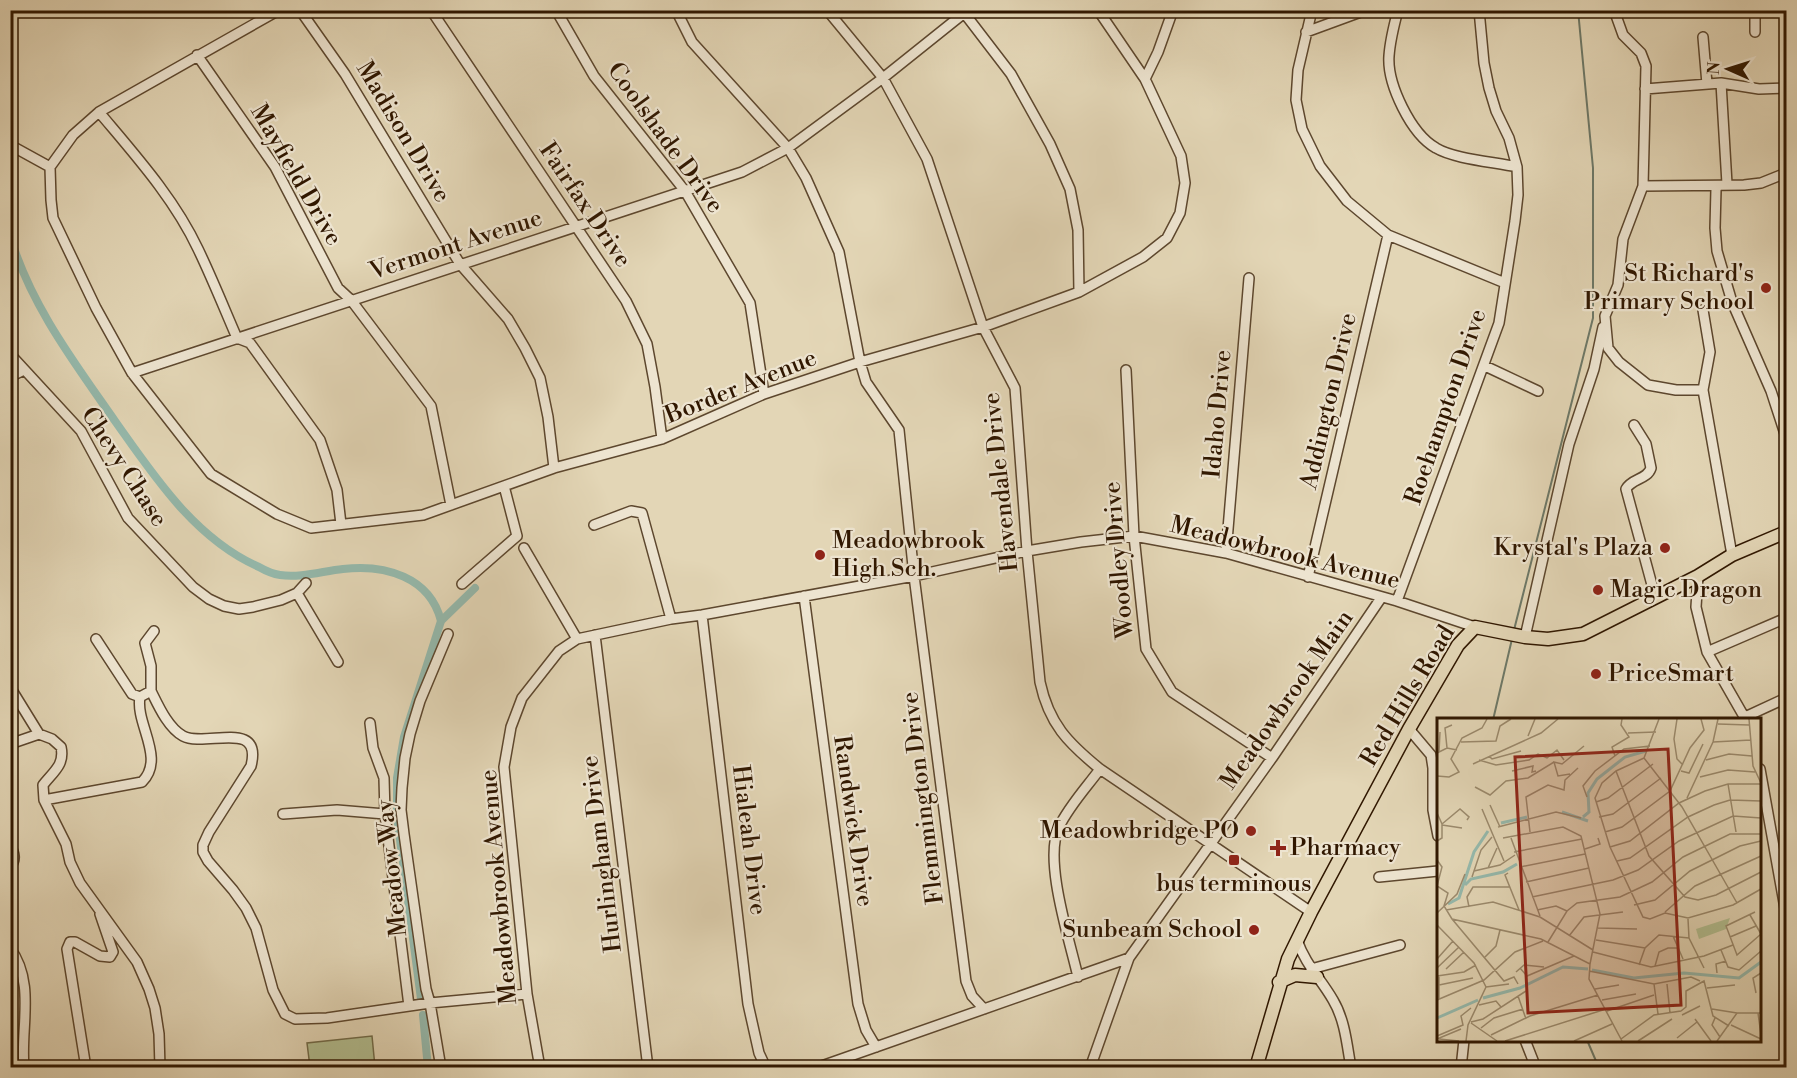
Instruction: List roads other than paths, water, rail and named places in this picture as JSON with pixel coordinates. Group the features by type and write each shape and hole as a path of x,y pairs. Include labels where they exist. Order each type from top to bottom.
{"main road":[{"name":"Red Hills Road","path":"1256,1068 1279,982 1297,940 1409,729 1458,645 1475,627 1548,639 1583,634 1698,576 1732,555 1786,532"},
{"path":"1279,982 1295,975 1314,973"}],"street":[{"path":"132,374 96,308 53,218 50,167 74,135 99,112 279,10"},
{"name":"Madison Drive","path":"300,10 345,74 460,264 508,319 525,348 540,378 548,417 554,468"},
{"name":"Fairfax Drive","path":"431,10 626,301 647,344 662,440"},
{"name":"Coolshade Drive","path":"556,10 594,76 686,191 750,303 764,394"},
{"name":"Flemmington Drive","path":"676,10 692,42 788,148 806,178 839,252 860,362 866,382 899,430 914,576 926,654 966,981 972,996 984,1009"},
{"name":"Havendale Drive","path":"827,10 883,78 927,159 983,327 1015,388 1027,551 1043,696 1054,721 1070,744 1100,769 1311,912"},
{"name":"Border Avenue","path":"132,374 211,474 294,522 311,528 423,515 554,468 662,440 764,394 860,362 983,327 1079,292 1143,257 1167,238 1180,213 1185,183 1181,156 1145,79 1098,10"},
{"path":"1145,79 1158,52 1173,10"},
{"path":"1312,10 1298,70 1296,100 1302,129 1320,166 1347,201 1388,235 1505,283"},
{"path":"1306,32 1366,10"},
{"path":"1398,10 1389,57 1390,74 1397,95 1421,138 1437,149 1452,154 1517,167"},
{"name":"Roehampton Drive","path":"1397,601 1499,323 1518,195 1517,167 1509,138 1496,111 1489,88 1479,10"},
{"path":"1525,637 1569,444 1594,369 1605,316 1618,285 1623,239 1643,186 1646,66 1641,53 1623,35 1614,10"},
{"path":"1755,10 1755,32"},
{"path":"964,12 1011,74 1050,144 1070,189 1078,230 1079,292"},
{"name":"Vermont Avenue","path":"132,374 742,172 788,148 883,78 964,12"},
{"path":"1703,37 1707,84"},
{"name":"Mayfield Drive","path":"197,55 275,167 338,288 351,300 431,406 451,505"},
{"path":"1645,89 1721,83 1759,89 1786,88"},
{"path":"1721,83 1723,185"},
{"path":"99,112 158,184 181,219 198,249 237,338 250,343 320,440 337,490 341,524"},
{"path":"10,146 50,167"},
{"path":"1643,186 1761,183 1786,173"},
{"path":"1723,185 1716,189 1717,250 1732,302 1767,381 1786,437"},
{"name":"Addington Drive","path":"1308,577 1388,235"},
{"name":"Idaho Drive","path":"1226,553 1249,278"},
{"path":"1703,310 1710,352 1703,390 1732,555"},
{"path":"1605,316 1608,348 1619,362 1648,385 1676,390 1703,390"},
{"name":"Chevy Chase","path":"10,354 81,431 128,518 193,587 209,599 224,606 239,609 253,608 297,593 306,583"},
{"path":"1485,366 1538,391"},
{"path":"10,377 24,370"},
{"name":"Woodley Drive","path":"1126,370 1134,537 1146,649 1173,692 1272,758"},
{"path":"1634,425 1646,444 1652,468 1648,475 1627,485 1626,492 1655,596"},
{"path":"462,584 518,536 504,486"},
{"path":"594,525 631,511 642,513 671,619"},
{"name":"Meadowbrook Avenue","path":"540,1068 527,994 504,767 511,727 522,698 559,651 577,639 671,619 914,576 1027,551 1081,542 1134,537 1226,553 1397,601 1475,627"},
{"path":"524,549 577,639"},
{"path":"1698,576 1696,607 1707,652 1746,718 1786,698"},
{"path":"297,593 338,662"},
{"name":"Randwick Drive","path":"804,596 858,1004 866,1030 876,1047"},
{"name":"Meadowbrook Main","path":"1090,1068 1129,958 1272,758 1381,598"},
{"name":"Hialeah Drive","path":"702,615 748,1004 759,1053 766,1068"},
{"path":"1707,652 1786,618"},
{"path":"154,631 145,643 151,666 151,691 171,725 180,735 193,740 235,736 243,738 253,752 251,766 209,832 203,845 203,852 246,908 256,928 273,990 285,1014 295,1019 327,1018 430,1003 527,994"},
{"name":"Meadow Way","path":"441,1068 426,989 401,810 405,758 410,734 420,701 448,634"},
{"name":"Hurlingham Drive","path":"595,635 648,1068"},
{"path":"96,639 132,694 140,697 151,691"},
{"path":"10,687 39,734 62,747 62,762 43,785 44,800 66,844 70,862 80,883 137,963 149,989 159,1034 160,1068"},
{"path":"44,800 134,784 142,782 147,777 151,763 149,740 140,709 140,697"},
{"path":"370,723 373,748 384,778 385,814 409,1006"},
{"path":"1409,729 1431,755 1433,810 1437,831"},
{"path":"10,744 39,734"},
{"path":"1078,977 1061,906 1055,870 1055,843 1059,828 1100,769"},
{"path":"1761,775 1786,914"},
{"path":"283,814 337,810 385,814"},
{"path":"10,845 14,852 14,862 10,868"},
{"path":"1379,877 1437,871"},
{"path":"86,1068 67,949 70,942 75,942 100,956 110,957 113,952 97,906"},
{"path":"1297,940 1302,956 1339,1010 1351,1068"},
{"path":"1314,973 1400,945"},
{"path":"10,948 19,960 23,975 26,1016 24,1068"},
{"path":"816,1068 1129,958"},
{"path":"1461,1068 1464,1042"},
{"path":"1525,1042 1536,1068"}],"waterway":[{"path":"1514,630 1593,318 1593,168 1578,10"},
{"path":"10,236 30,286 69,355 161,484 196,523 215,540 236,555 275,574 296,576 359,568 390,572 404,577 427,594 441,621"},
{"path":"421,999 397,817 397,778 404,737 441,621 475,588"},
{"path":"1493,718 1512,639"},
{"path":"423,1015 428,1068"},
{"path":"1588,1042 1599,1068"}],"place":[{"name":"St Richard's Primary School","path":"1766,288"},
{"name":"Krystal's Plaza","path":"1665,548"},
{"name":"Meadowbrook High Sch.","path":"820,555"},
{"name":"Magic Dragon","path":"1598,590"},
{"name":"PriceSmart","path":"1596,674"},
{"name":"Meadowbridge PO","path":"1251,831"},
{"name":"Pharmacy","path":"1278,848"},
{"name":"bus terminous","path":"1234,860"},
{"name":"Sunbeam School","path":"1254,930"}]}
